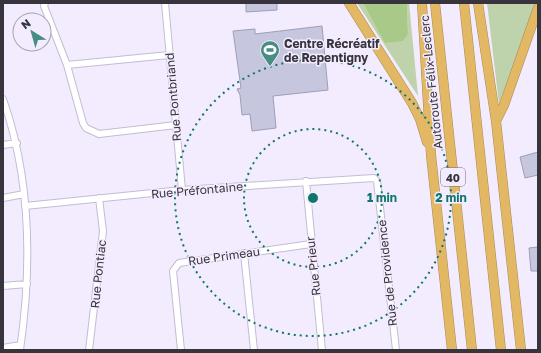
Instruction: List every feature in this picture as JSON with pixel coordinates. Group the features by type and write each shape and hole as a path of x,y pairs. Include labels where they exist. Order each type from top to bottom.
{"highway":[{"path":"349,3 416,109 431,155"},
{"path":"422,3 431,155 452,350"},
{"name":"Autoroute Félix-Leclerc","path":"435,3 472,350"},
{"name":"40","path":"464,3 501,350"},
{"path":"478,3 496,121 521,350"},
{"path":"496,121 504,105 538,8"}],"street":[{"path":"45,3 44,6 67,65 83,123 86,128 93,133 98,134 176,125"},
{"name":"Rue Pontbriand","path":"165,3 182,190"},
{"path":"67,65 169,55"},
{"path":"3,99 17,143 24,194 28,253 27,284 20,348 3,348"},
{"path":"3,145 17,143"},
{"name":"Rue Préfontaine","path":"25,206 182,190 370,177"},
{"name":"Rue de Providence","path":"370,177 377,181 396,350"},
{"name":"Rue Prieur","path":"306,181 322,350"},
{"path":"3,198 24,194"},
{"name":"Rue Pontiac","path":"89,350 103,231 99,198"},
{"name":"Rue Primeau","path":"181,350 173,271 175,267 186,261 311,244"},
{"path":"244,253 254,350"},
{"path":"3,286 27,284"}],"green space":[{"path":"357,3 363,3 386,43 408,34 407,3 409,3 418,96"},
{"path":"363,3 407,3 408,34 403,41 385,43"},
{"path":"487,3 536,3 499,104"}],"building":[{"path":"246,3 277,3 277,10 246,12"},
{"path":"322,26 328,90 273,96 276,128 252,131 250,114 242,115 240,95 237,89 241,88 233,31 255,29 255,34"},
{"path":"538,152 538,175 525,178 520,157"},
{"path":"538,247 538,271 531,271 529,248"}],"place":[{"name":"Centre Récréatif de Repentigny","path":"270,67"}]}
